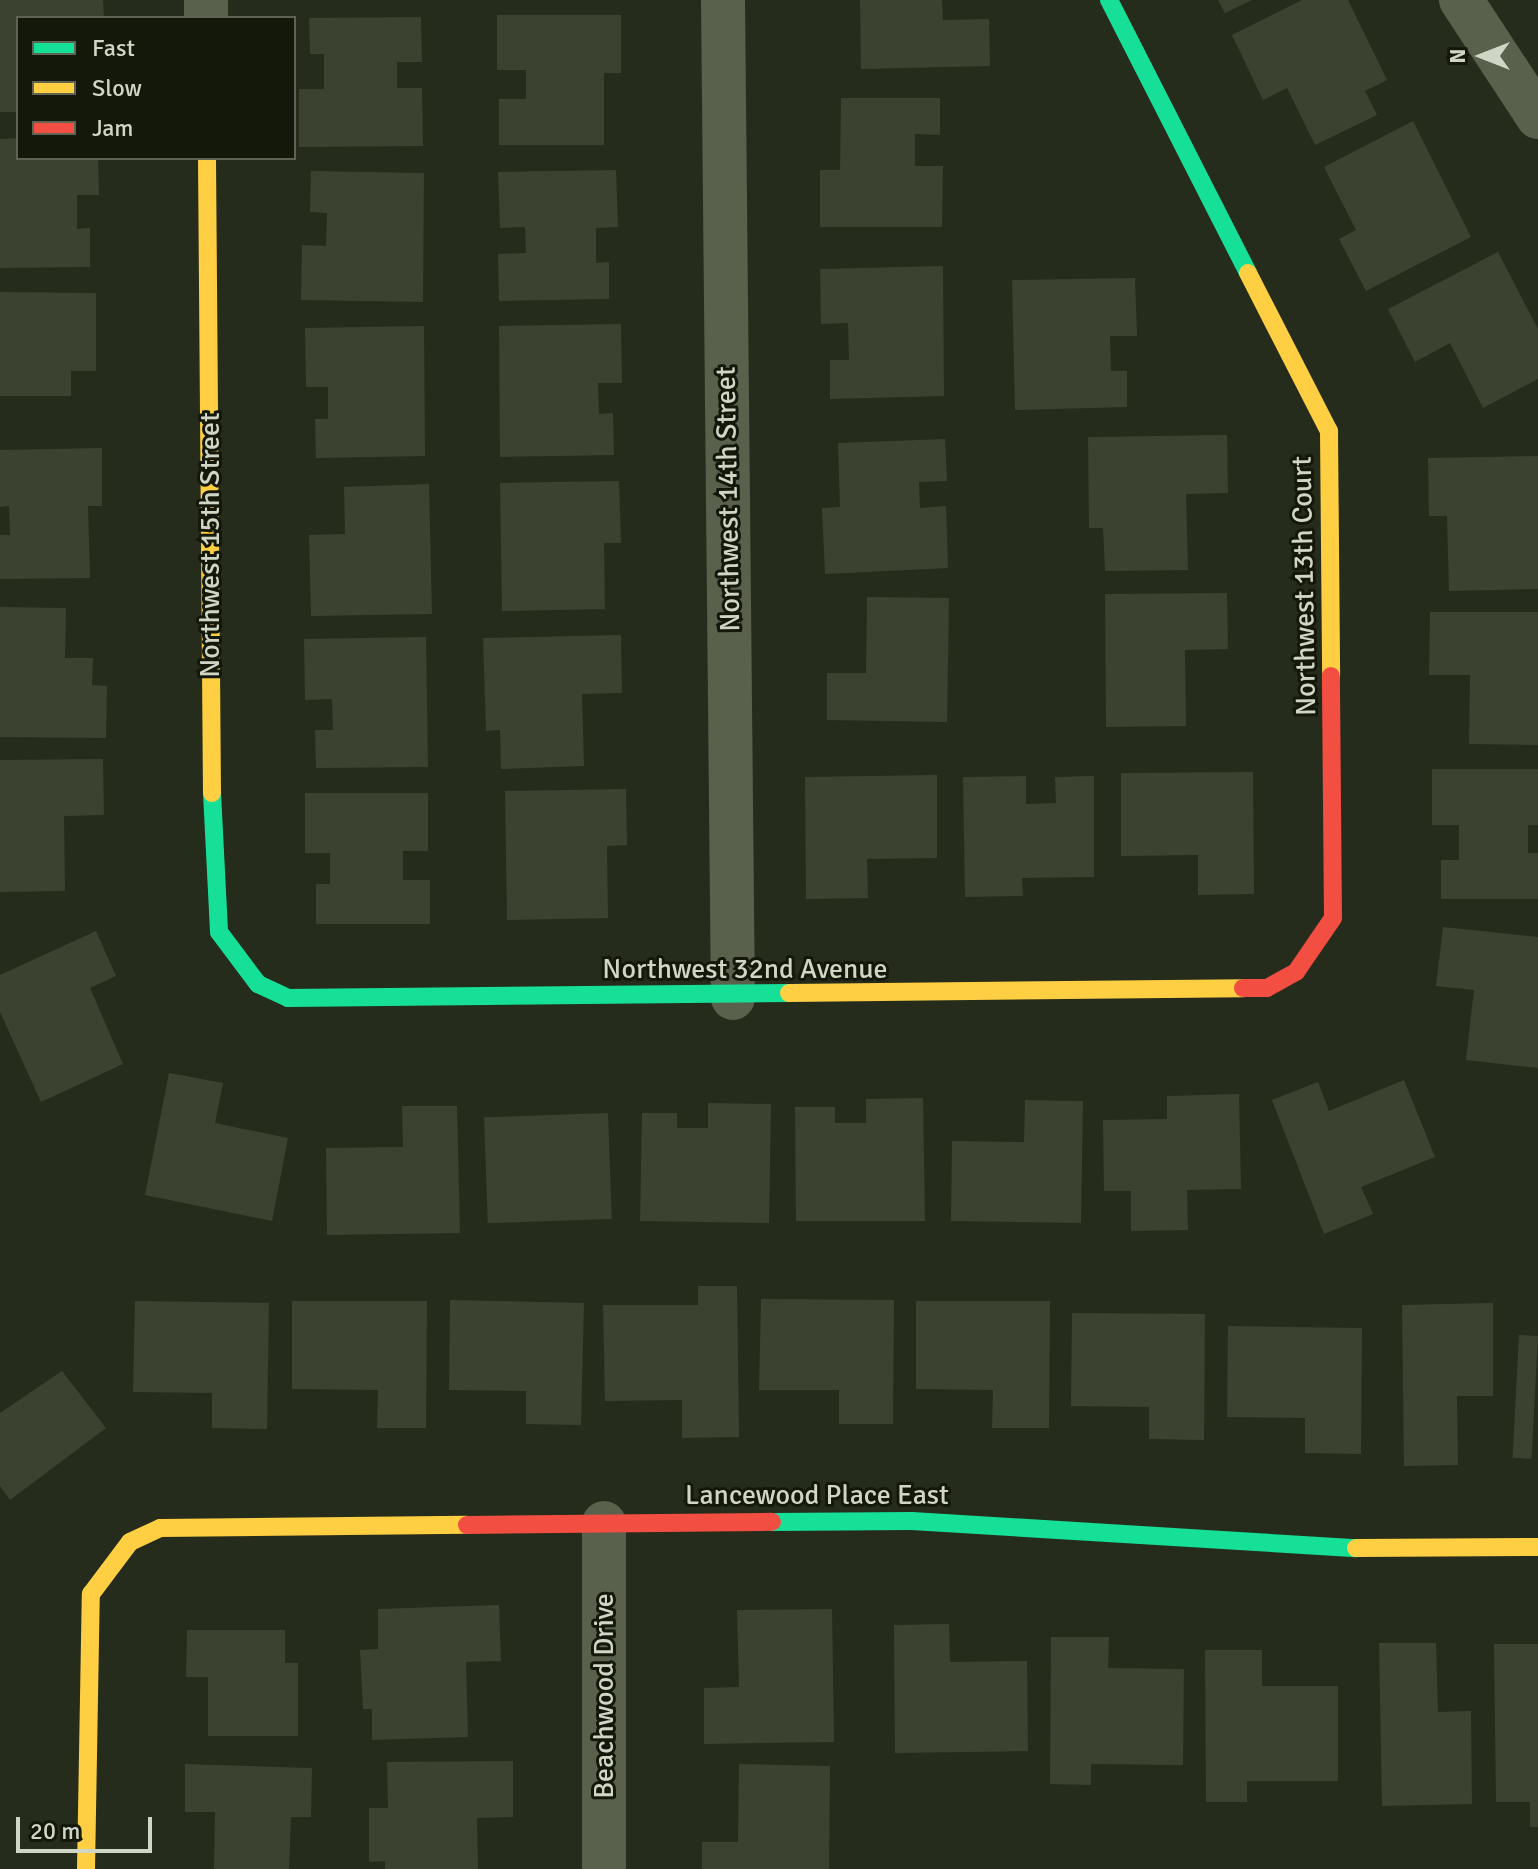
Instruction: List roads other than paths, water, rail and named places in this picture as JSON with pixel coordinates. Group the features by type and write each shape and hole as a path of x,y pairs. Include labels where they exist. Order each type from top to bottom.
{"street":[{"name":"Northwest 14th Street","path":"723,0 733,998"},
{"name":"Northwest 13th Court","path":"1109,0 1329,431 1333,918 1296,972"},
{"path":"1461,0 1538,117"},
{"name":"Northwest 15th Street","path":"207,160 219,932"},
{"name":"Northwest 32nd Avenue","path":"219,932 234,961 288,998 1235,993 1296,972"},
{"name":"Lancewood Place East","path":"86,1869 86,1628 91,1594 107,1565 130,1542 160,1528 912,1521 1282,1548 1538,1547"},
{"name":"Beachwood Drive","path":"604,1523 604,1869"}]}
